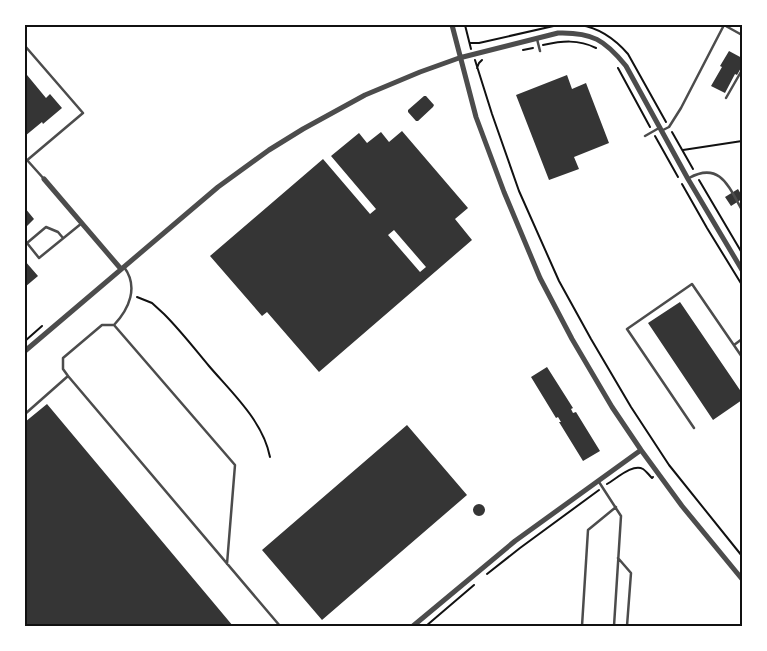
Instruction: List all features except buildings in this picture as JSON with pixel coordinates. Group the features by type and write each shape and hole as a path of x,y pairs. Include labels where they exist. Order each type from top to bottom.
{"street":[{"path":"452,25 476,117 504,192 540,278 572,339 612,407 682,506 742,579"},
{"path":"25,351 218,187 294,134 365,95 420,72 473,54 558,33 584,34 593,38 609,47 626,66 688,179 740,261 742,270"},
{"path":"44,179 123,268"},
{"path":"413,626 515,541 641,450"}],"lane":[{"path":"645,136 669,127 681,108 724,25 742,35"},
{"path":"537,38 540,51"},
{"path":"25,46 83,113 26,161 44,179"},
{"path":"726,98 742,70"},
{"path":"688,179 698,173 711,172 718,175 727,184 742,210"},
{"path":"63,238 58,232 46,227 27,243 39,258 82,223"},
{"path":"123,268 130,279 132,287 132,296 123,316 114,325 102,325 63,358 62,369 280,626"},
{"path":"694,428 627,329 692,284 742,357"},
{"path":"114,325 235,465 227,564"},
{"path":"734,345 742,339"},
{"path":"25,414 68,376"},
{"path":"599,480 621,516 614,626"},
{"path":"582,626 588,530 616,507"},
{"path":"618,558 632,573 627,626"}],"path":[{"path":"466,25 477,68 519,192 559,281 590,339 669,465 742,556"},
{"path":"470,43 479,43 558,25"},
{"path":"520,50 558,42 574,41 597,48"},
{"path":"477,68 484,58"},
{"path":"616,66 707,228 742,285"},
{"path":"674,154 682,150 742,141"},
{"path":"132,296 152,303 175,326 258,426 267,444 270,457"},
{"path":"483,578 520,548 631,468 643,468 652,478 669,465"},
{"path":"426,626 476,584"}]}
